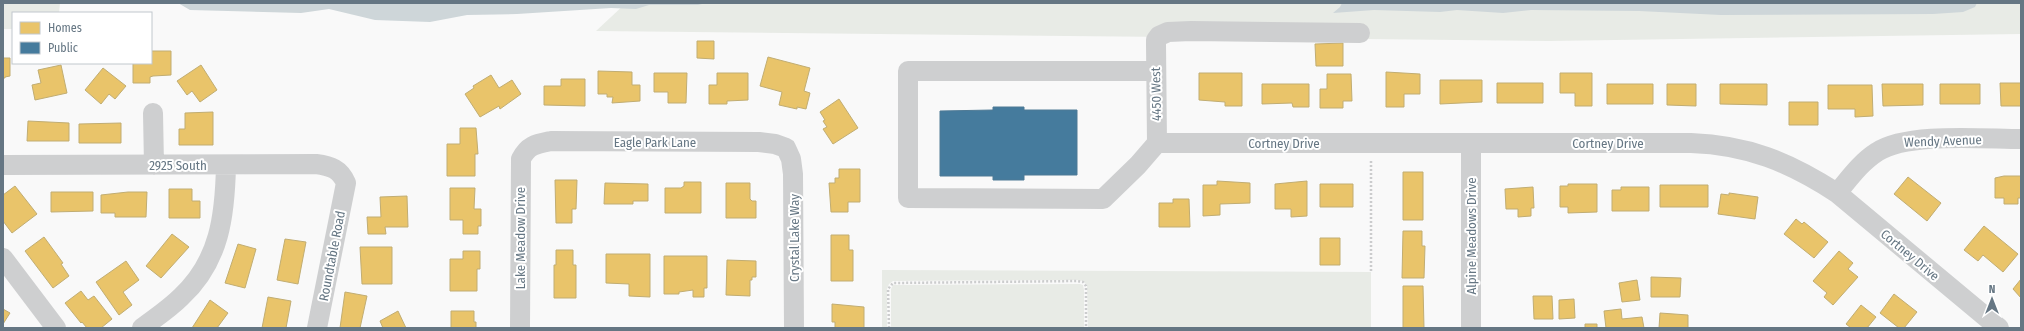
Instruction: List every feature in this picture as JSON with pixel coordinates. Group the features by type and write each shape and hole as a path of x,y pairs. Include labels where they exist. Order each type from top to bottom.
{"street":[{"name":"4450 West","path":"1157,143 1156,40 1162,34 1176,31 1360,33"},
{"path":"1156,71 908,71 908,198 1103,199 1138,165 1157,143"},
{"path":"153,113 154,165"},
{"name":"Wendy Avenue","path":"1837,193 1868,158 1878,151 1901,142 1927,139 2021,139"},
{"name":"Eagle Park Lane","path":"526,150 537,144 551,142 759,142 775,144 786,148"},
{"name":"Cortney Drive","path":"1157,143 1690,143 1734,147 1775,159 1814,178 1837,193 1999,328"},
{"name":"Alpine Meadows Drive","path":"1471,144 1471,328"},
{"name":"Crystal Lake Way","path":"786,148 791,159 793,174 794,328"},
{"name":"Lake Meadow Drive","path":"520,328 520,175 521,159 526,150"},
{"name":"2925 South","path":"3,165 325,165 339,171 346,183"},
{"path":"142,328 181,297 207,264 219,234 223,219 226,165"},
{"name":"Roundtable Road","path":"317,328 346,183"},
{"path":"4,262 56,328"}],"path":[{"path":"1371,158 1371,272"},
{"path":"889,328 888,289 893,283 1077,281 1083,282 1086,286 1086,328"}],"shaded area":[{"path":"3,3 60,3 59,12 12,12 12,29 3,29"},
{"path":"178,3 706,3 698,5 649,5 636,9 611,8 517,14 467,15 430,22 375,20 329,9 301,13 190,10"},
{"path":"626,3 2021,3 2021,34 1549,41 596,31"},
{"path":"1342,3 1977,3 1975,7 1963,12 1933,14 1721,15 1639,11 1531,10 1503,13 1457,10 1440,12 1374,10 1333,13"},
{"path":"882,270 1371,272 1371,328 1088,328 1087,285 1083,281 1077,280 893,281 889,284 887,289 887,328 882,328"},
{"path":"893,285 1083,285 1084,290 1084,328 891,328 891,289"}],"building: Homes":[{"path":"697,41 714,41 714,59 697,58"},
{"path":"1343,43 1343,66 1316,66 1315,44"},
{"path":"152,51 171,51 171,75 150,77 150,83 133,83 133,64 152,64"},
{"path":"768,57 810,68 804,91 810,93 806,109 797,107 797,109 779,105 782,92 760,86"},
{"path":"3,58 10,58 10,76 5,78 3,78"},
{"path":"61,65 67,93 35,100 32,85 41,83 38,70"},
{"path":"201,65 217,90 200,102 192,91 187,95 177,81"},
{"path":"103,68 126,86 115,99 109,94 101,104 85,90"},
{"path":"598,71 632,72 632,85 640,85 640,101 612,103 613,97 607,97 607,94 598,94"},
{"path":"1386,72 1420,74 1420,94 1404,94 1404,107 1386,107"},
{"path":"654,73 687,73 686,103 668,103 668,92 654,92"},
{"path":"717,73 748,73 748,100 727,101 727,104 709,104 709,85 717,85"},
{"path":"1199,73 1242,73 1242,106 1225,106 1225,102 1199,100"},
{"path":"1560,73 1592,73 1592,106 1575,106 1575,93 1560,93"},
{"path":"1327,74 1351,74 1352,101 1343,101 1343,108 1320,108 1320,89 1327,89"},
{"path":"491,75 499,88 512,80 521,94 500,109 499,106 480,117 465,94 474,88 473,86"},
{"path":"561,79 585,79 585,106 544,105 544,86 561,86"},
{"path":"1440,80 1482,80 1482,102 1440,104"},
{"path":"1497,83 1543,83 1543,103 1497,103"},
{"path":"2000,83 2021,83 2021,106 2001,106"},
{"path":"1262,84 1309,84 1309,107 1293,107 1292,103 1262,104"},
{"path":"1607,84 1653,84 1653,104 1607,104"},
{"path":"1667,84 1696,84 1696,106 1667,105"},
{"path":"1720,84 1767,84 1767,105 1720,104"},
{"path":"1882,84 1923,84 1923,105 1883,106"},
{"path":"1940,84 1980,84 1980,104 1940,104"},
{"path":"1828,85 1872,85 1873,116 1855,117 1855,109 1828,109"},
{"path":"839,99 858,128 833,144 823,129 827,127 820,112"},
{"path":"1789,102 1818,102 1818,125 1789,125"},
{"path":"213,112 213,145 179,145 179,129 185,129 185,113"},
{"path":"28,121 69,123 69,141 27,141"},
{"path":"121,123 121,143 79,143 79,124"},
{"path":"460,128 476,128 478,154 475,154 475,176 447,176 447,144 460,144"},
{"path":"839,169 860,169 860,202 848,202 848,212 831,212 829,183 835,183 835,178 839,178"},
{"path":"1403,172 1423,172 1423,220 1403,220"},
{"path":"2004,176 2021,176 2021,198 2018,198 2018,204 2004,204 2004,198 1995,198 1995,178"},
{"path":"1908,177 1941,203 1927,221 1894,194"},
{"path":"555,180 577,180 576,209 572,209 572,223 556,223"},
{"path":"1217,181 1250,183 1250,203 1220,204 1220,215 1203,216 1203,185 1217,185"},
{"path":"1307,181 1307,216 1291,217 1291,209 1275,209 1275,184"},
{"path":"684,182 701,182 701,213 665,213 665,188 681,188 684,186"},
{"path":"605,183 648,184 648,201 633,201 633,204 604,204"},
{"path":"726,183 750,183 750,199 752,201 756,201 756,218 726,218"},
{"path":"1320,184 1353,184 1353,207 1320,207"},
{"path":"1568,184 1597,184 1597,212 1568,213 1568,207 1560,207 1560,186 1568,186"},
{"path":"1660,185 1708,185 1708,207 1660,207"},
{"path":"15,186 37,214 12,233 3,221 3,195"},
{"path":"1533,187 1534,208 1531,208 1531,216 1518,217 1518,209 1506,209 1505,189"},
{"path":"1621,187 1649,187 1649,211 1612,211 1612,190 1621,190"},
{"path":"450,188 475,188 474,209 481,209 481,226 478,226 478,234 463,234 463,220 450,220"},
{"path":"169,189 192,189 192,201 200,201 200,218 169,218"},
{"path":"51,192 93,192 93,211 51,212"},
{"path":"128,192 147,192 146,217 115,217 115,213 101,213 101,195"},
{"path":"1729,193 1758,197 1755,219 1718,214 1721,194 1729,195"},
{"path":"407,196 408,227 385,227 386,234 368,234 367,217 381,217 380,197"},
{"path":"1173,199 1189,199 1190,227 1159,227 1159,203 1173,203"},
{"path":"1796,219 1802,224 1804,222 1828,242 1814,258 1784,234"},
{"path":"1984,226 2018,254 2003,272 1983,255 1978,261 1964,250"},
{"path":"1403,231 1422,231 1422,246 1425,246 1424,278 1402,278"},
{"path":"172,234 189,247 161,278 146,266"},
{"path":"831,235 849,235 849,250 853,250 853,281 831,281"},
{"path":"44,237 63,263 61,264 69,276 53,288 25,251"},
{"path":"1320,238 1340,238 1340,265 1320,265"},
{"path":"285,239 306,242 298,284 277,280"},
{"path":"238,244 256,249 245,288 225,283"},
{"path":"360,247 392,247 392,284 362,284"},
{"path":"556,250 573,250 573,265 576,265 576,298 554,298 554,265 556,265"},
{"path":"463,251 480,251 480,269 477,269 477,291 450,291 450,259 463,259"},
{"path":"1839,251 1853,263 1848,269 1858,277 1833,305 1824,297 1827,293 1813,281"},
{"path":"606,254 650,254 650,297 629,296 629,284 606,283"},
{"path":"664,256 707,256 707,288 704,288 704,297 693,297 693,290 679,292 679,294 664,294"},
{"path":"727,260 756,261 756,277 752,277 752,280 750,280 750,296 726,295"},
{"path":"126,261 139,280 123,292 132,305 119,315 96,282"},
{"path":"1651,277 1681,278 1680,297 1651,297"},
{"path":"2021,279 2021,298 2013,289"},
{"path":"1637,280 1640,300 1622,302 1619,283"},
{"path":"1403,286 1423,286 1424,328 1403,328"},
{"path":"81,291 88,300 94,296 112,319 101,328 87,328 82,322 81,323 65,303"},
{"path":"345,292 367,296 360,328 340,328"},
{"path":"1894,294 1917,312 1904,328 1899,328 1880,313"},
{"path":"1533,296 1552,296 1553,319 1534,319"},
{"path":"268,297 291,301 286,328 262,328"},
{"path":"1574,299 1575,318 1559,319 1559,300"},
{"path":"210,300 228,313 217,328 192,328"},
{"path":"832,304 864,307 864,328 835,328 835,322 832,322"},
{"path":"1861,305 1876,317 1867,328 1851,328 1846,324"},
{"path":"3,309 10,313 3,324"},
{"path":"1621,309 1622,319 1642,317 1644,328 1606,328 1604,311"},
{"path":"398,311 406,328 383,328 380,321"},
{"path":"451,311 474,311 474,322 476,322 476,328 451,328"},
{"path":"1660,313 1688,315 1688,328 1659,328"},
{"path":"1585,324 1597,324 1597,328 1585,328"}],"building: Public":[{"path":"993,107 1024,107 1024,110 1077,110 1077,175 1024,175 1024,180 993,180 993,176 940,176 940,111 993,110"}]}
